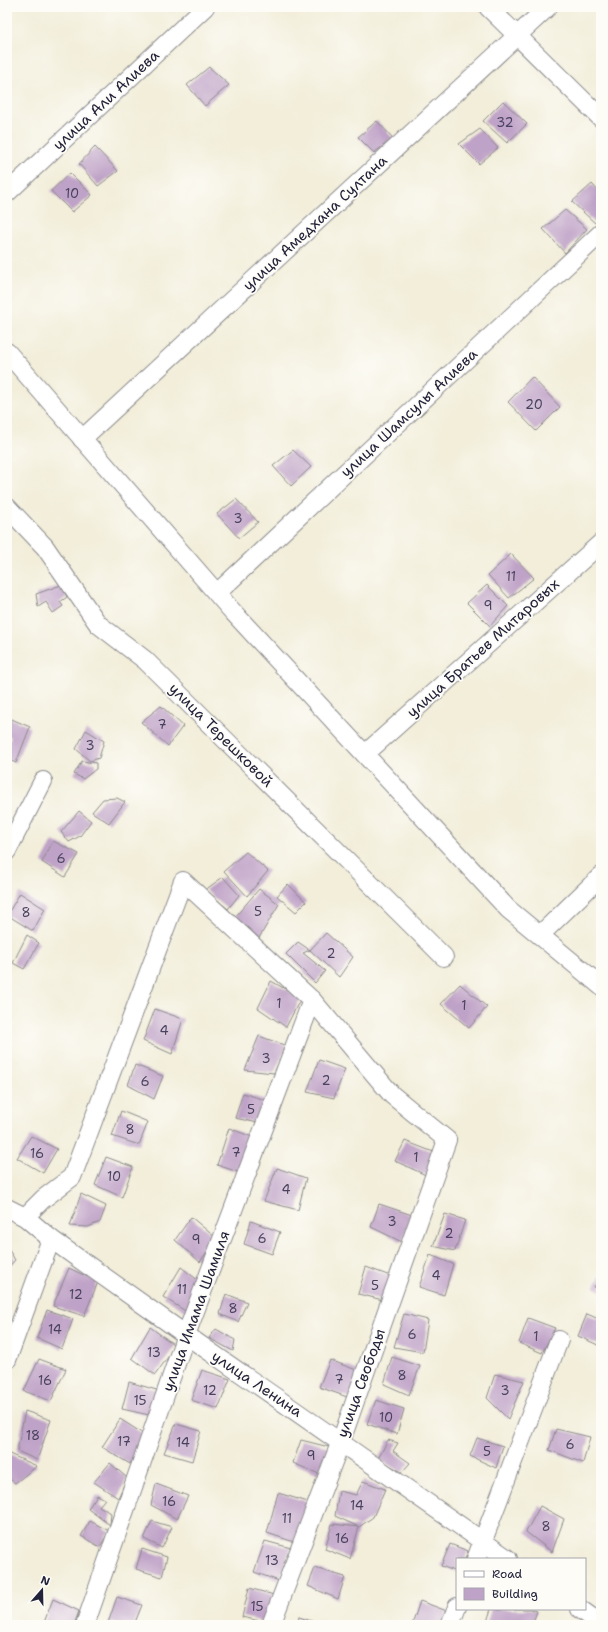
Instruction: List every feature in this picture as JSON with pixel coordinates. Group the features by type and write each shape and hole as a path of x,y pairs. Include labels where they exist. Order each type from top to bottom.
{"street":[{"name":"улица Али Алиева","path":"7,193 205,7"},
{"path":"488,7 601,118"},
{"name":"улица Амедхана Султана","path":"82,439 548,7"},
{"name":"улица Шамсулы Алиева","path":"217,593 601,233"},
{"path":"7,352 217,593 508,909 601,986"},
{"name":"улица Терешковой","path":"7,506 45,547 98,624 145,660 444,958"},
{"name":"улица Братьев Митаровых","path":"364,754 601,543"},
{"path":"7,851 43,781"},
{"path":"540,935 601,876"},
{"path":"25,1217 44,1198 72,1178 183,881 312,1000"},
{"name":"улица Свободы","path":"271,1625 341,1441 448,1140 392,1095 312,1000"},
{"name":"улица Имама Шамиля","path":"85,1625 186,1335 312,1000"},
{"name":"улица Ленина","path":"7,1208 25,1217 51,1239 186,1335 341,1441 507,1558"},
{"path":"7,1360 51,1239"},
{"path":"476,1558 559,1340"},
{"path":"450,1625 456,1610"},
{"path":"581,1610 601,1624"}],"building":[{"path":"209,67 229,85 205,106 187,85"},
{"path":"503,101 527,124 507,143 483,121"},
{"path":"377,121 393,138 374,153 358,137"},
{"path":"480,129 498,148 479,164 459,144"},
{"path":"95,147 118,171 98,186 79,164"},
{"path":"70,173 92,195 72,212 51,191"},
{"path":"592,184 601,194 601,218 595,223 572,202"},
{"path":"565,210 587,229 565,253 543,229"},
{"path":"532,377 560,407 536,431 508,402"},
{"path":"293,450 311,467 291,486 273,466"},
{"path":"236,499 258,522 239,538 217,514"},
{"path":"511,554 534,578 509,598 488,575"},
{"path":"61,585 67,597 60,602 63,606 53,613 46,602 38,607 36,594"},
{"path":"487,585 508,606 490,626 467,603"},
{"path":"161,706 183,726 168,746 141,722"},
{"path":"7,717 30,727 16,763 7,759 7,746 11,737 7,735"},
{"path":"86,730 104,741 99,758 90,761 76,749"},
{"path":"82,761 96,763 96,769 83,779 74,774"},
{"path":"117,798 125,802 109,823 92,812 103,799"},
{"path":"79,811 91,821 80,836 69,842 61,832"},
{"path":"53,841 79,854 65,877 42,862"},
{"path":"246,852 268,871 247,896 224,871"},
{"path":"223,877 239,895 228,909 205,890"},
{"path":"288,884 306,902 296,912 277,896"},
{"path":"259,889 279,904 259,938 235,917"},
{"path":"20,893 45,909 33,931 7,915"},
{"path":"326,933 353,957 339,977 310,950"},
{"path":"27,935 39,943 24,969 13,963"},
{"path":"298,942 310,950 303,953 325,971 315,983 286,954"},
{"path":"271,981 301,998 286,1027 258,1008"},
{"path":"460,984 487,1007 469,1028 441,1004"},
{"path":"155,1009 183,1019 172,1054 143,1041"},
{"path":"259,1036 287,1046 274,1073 245,1070"},
{"path":"319,1060 345,1069 334,1098 307,1092"},
{"path":"135,1065 163,1076 154,1099 128,1085"},
{"path":"243,1093 268,1101 258,1123 235,1118"},
{"path":"121,1111 148,1122 139,1145 112,1136"},
{"path":"229,1128 255,1138 241,1173 217,1165"},
{"path":"31,1136 57,1149 43,1173 17,1158"},
{"path":"405,1141 436,1153 428,1176 395,1161"},
{"path":"106,1157 133,1167 122,1197 95,1185"},
{"path":"277,1168 306,1178 298,1210 264,1201"},
{"path":"81,1194 106,1206 100,1222 88,1227 70,1226"},
{"path":"379,1204 412,1215 402,1242 371,1227"},
{"path":"445,1214 465,1220 455,1251 433,1246"},
{"path":"191,1217 216,1238 200,1262 175,1240"},
{"path":"251,1221 280,1232 272,1254 244,1244"},
{"path":"7,1247 15,1260 7,1269"},
{"path":"430,1255 453,1264 444,1295 419,1287"},
{"path":"181,1267 199,1281 187,1312 163,1297"},
{"path":"366,1267 393,1277 383,1300 358,1294"},
{"path":"69,1268 98,1282 84,1316 53,1306"},
{"path":"601,1275 601,1291 594,1287"},
{"path":"226,1294 247,1302 238,1322 220,1314"},
{"path":"47,1310 73,1319 62,1349 37,1338"},
{"path":"404,1314 428,1320 423,1352 394,1347"},
{"path":"587,1314 601,1320 601,1337 598,1345 578,1336"},
{"path":"528,1318 555,1328 542,1353 519,1343"},
{"path":"150,1327 176,1346 155,1375 132,1358"},
{"path":"216,1329 235,1340 233,1351 209,1338"},
{"path":"392,1357 420,1366 409,1395 384,1384"},
{"path":"39,1359 66,1369 51,1401 24,1391"},
{"path":"330,1360 359,1371 350,1398 319,1387"},
{"path":"202,1370 230,1379 218,1409 191,1400"},
{"path":"495,1374 524,1381 508,1419 487,1398"},
{"path":"129,1382 160,1391 149,1415 122,1409"},
{"path":"376,1400 404,1409 397,1434 367,1424"},
{"path":"25,1411 51,1420 37,1460 17,1451"},
{"path":"120,1419 145,1435 130,1464 102,1447"},
{"path":"176,1424 201,1431 192,1461 164,1453"},
{"path":"556,1429 590,1437 583,1463 549,1450"},
{"path":"477,1438 503,1446 496,1468 470,1456"},
{"path":"301,1440 329,1447 319,1474 293,1463"},
{"path":"388,1440 398,1443 393,1451 410,1463 402,1472 378,1459"},
{"path":"7,1453 37,1466 15,1483 7,1477"},
{"path":"110,1463 127,1478 118,1498 94,1482"},
{"path":"363,1481 385,1489 373,1517 359,1527 335,1516 339,1491 356,1495"},
{"path":"156,1484 188,1496 177,1519 151,1505"},
{"path":"278,1493 308,1502 294,1542 267,1533"},
{"path":"97,1495 105,1499 99,1506 111,1513 110,1525 88,1509"},
{"path":"540,1506 564,1519 552,1552 526,1532"},
{"path":"90,1521 109,1531 100,1547 81,1536"},
{"path":"152,1521 172,1527 162,1548 144,1539"},
{"path":"332,1524 359,1527 350,1559 325,1549"},
{"path":"265,1541 291,1548 279,1581 254,1572"},
{"path":"450,1544 468,1551 465,1558 456,1558 456,1572 441,1566"},
{"path":"142,1549 167,1557 162,1577 136,1569"},
{"path":"315,1568 345,1577 338,1599 308,1586"},
{"path":"249,1588 274,1595 264,1622 242,1617"},
{"path":"117,1597 142,1605 134,1625 108,1623"},
{"path":"53,1599 79,1611 74,1625 43,1625"},
{"path":"420,1601 447,1611 442,1625 412,1625"},
{"path":"491,1610 537,1611 532,1625 486,1625"},
{"path":"299,1617 324,1625 297,1625"}]}
